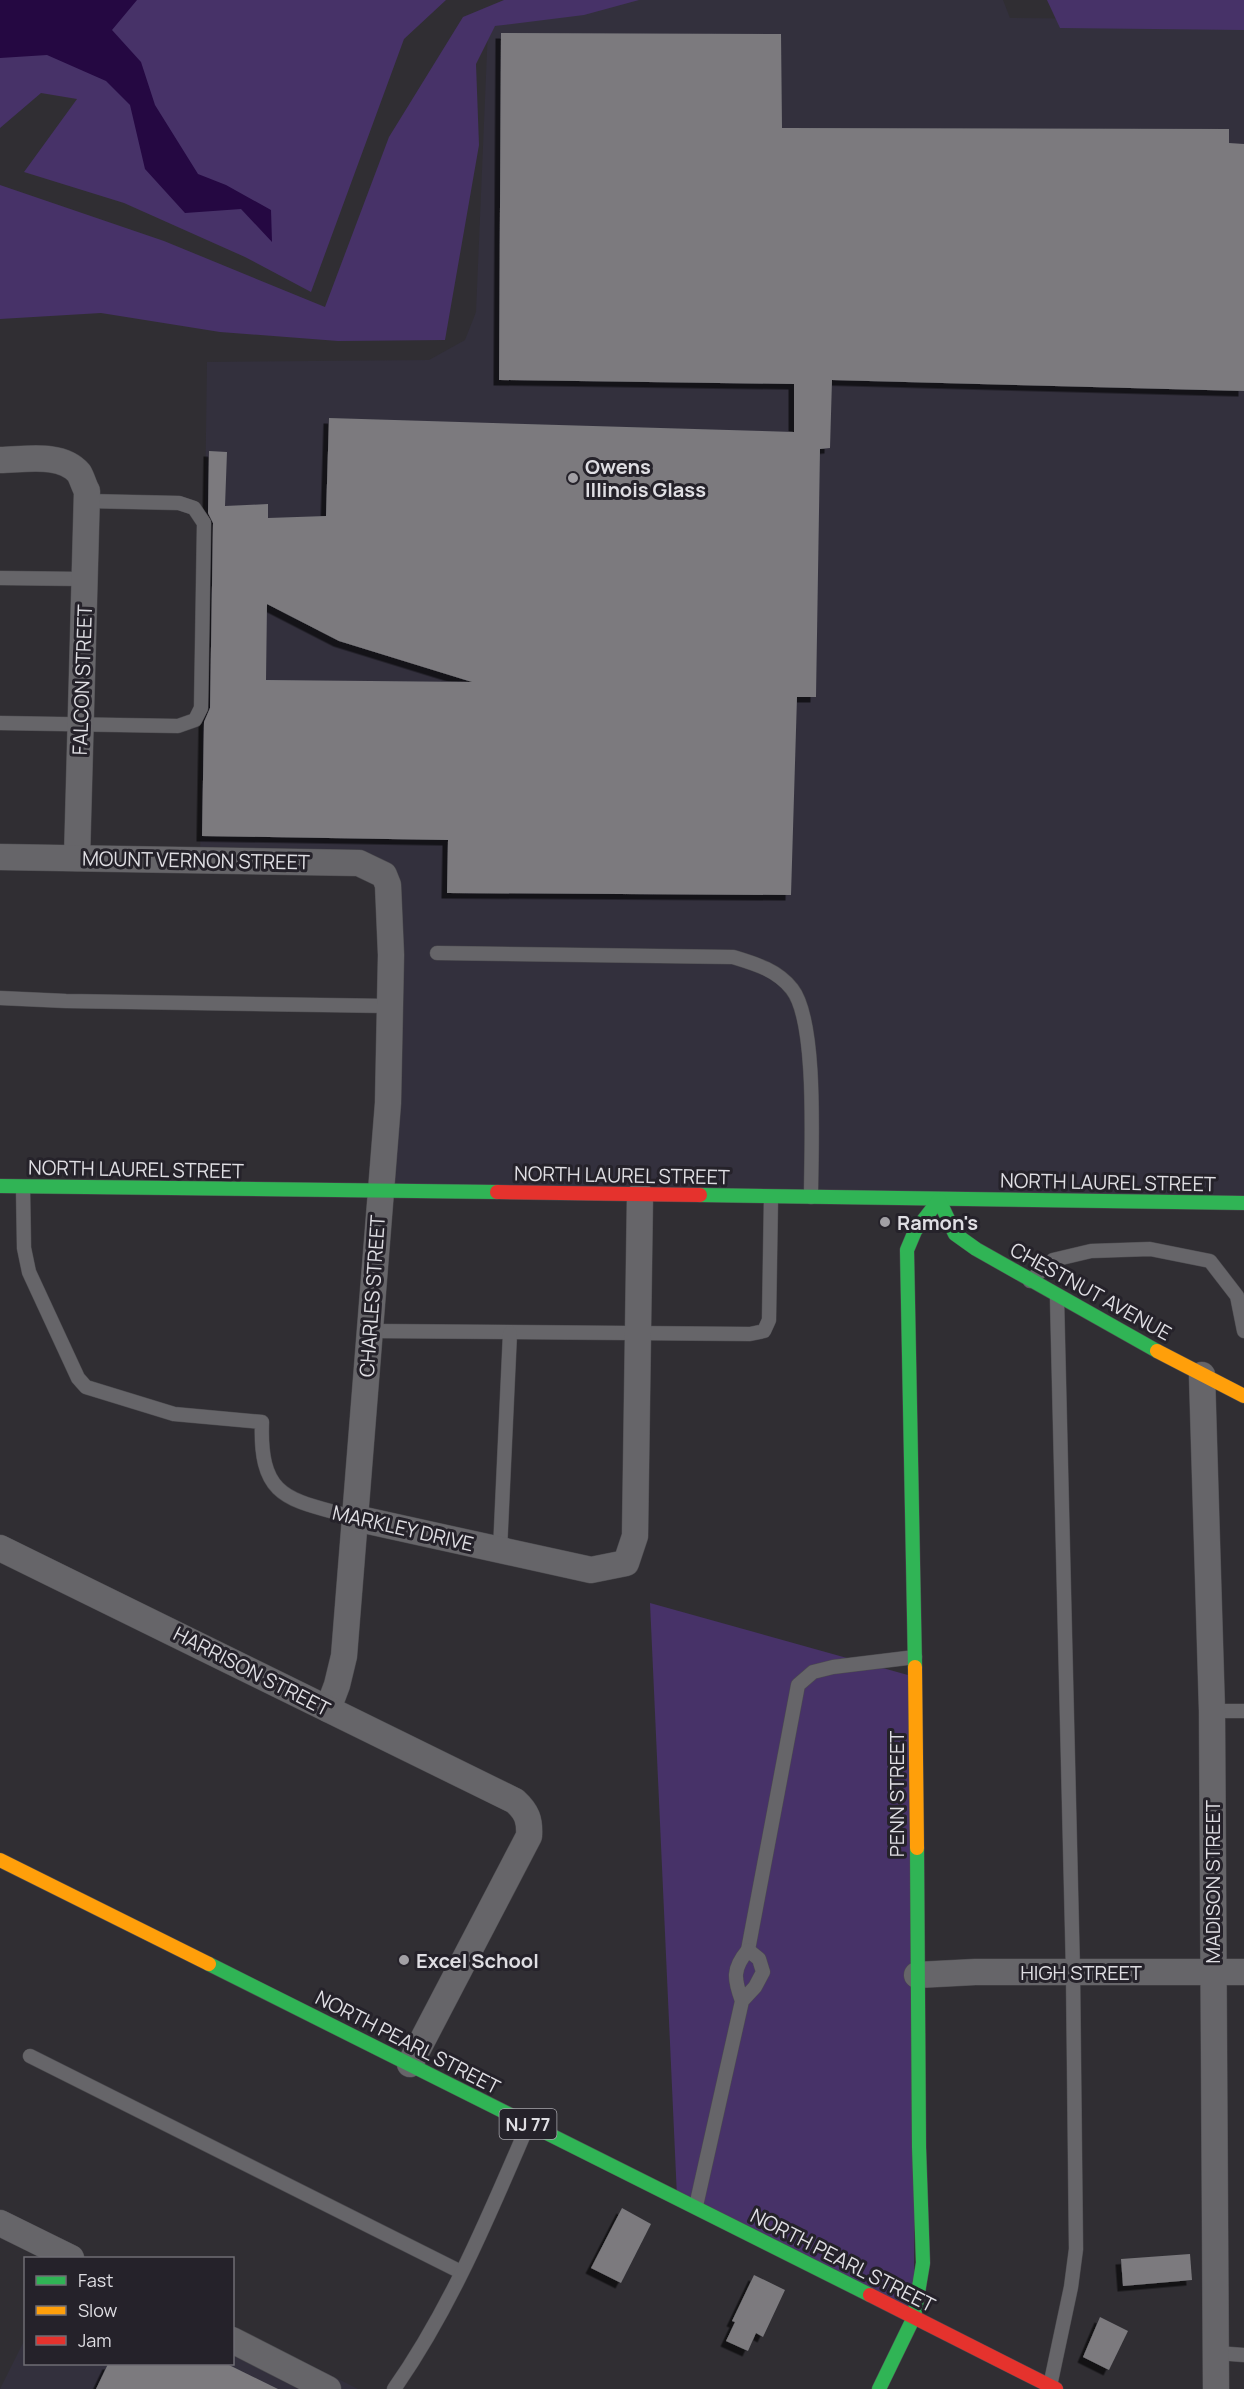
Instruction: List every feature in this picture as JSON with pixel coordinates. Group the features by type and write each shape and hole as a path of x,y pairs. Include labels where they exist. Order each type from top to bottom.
{"street":[{"name":"FALCON STREET","path":"0,460 48,459 65,463 78,473 87,491 77,858"},
{"name":"MOUNT VERNON STREET","path":"0,857 359,863 384,876 386,880"},
{"name":"CHARLES STREET","path":"328,1709 338,1685 344,1656 388,1103 391,955 386,880"},
{"name":"NORTH LAUREL STREET","path":"0,1186 1244,1203"},
{"name":"MARKLEY DRIVE","path":"355,1518 591,1570 626,1563 635,1536 640,1195"},
{"name":"CHESTNUT AVENUE","path":"939,1200 955,1234 1056,1296 1202,1375 1240,1390"},
{"name":"PENN STREET","path":"879,2389 914,2318 922,2263 915,1657 907,1250 915,1231 939,1200"},
{"name":"MADISON STREET","path":"1202,1375 1212,1711 1216,2389"},
{"name":"HARRISON STREET","path":"0,1548 515,1801 525,1810 530,1824 529,1836 410,2064"},
{"name":"NORTH PEARL STREET","path":"0,1860 528,2125 696,2206 1053,2388"},
{"name":"HIGH STREET","path":"917,1975 975,1972 1244,1972"},
{"path":"0,2223 67,2257"},
{"path":"234,2341 328,2389"}],"lane":[{"path":"0,723 178,726 195,720 201,708 204,523 194,508 179,503 87,501"},
{"path":"0,578 85,579"},
{"path":"438,953 733,957 766,967 793,990 806,1022 810,1066 811,1197"},
{"path":"0,998 66,1001 390,1005"},
{"name":"MARKLEY DRIVE","path":"23,1187 24,1248 29,1272 78,1378 86,1387 174,1414 262,1422 261,1449 265,1468 278,1489 295,1500 355,1518"},
{"path":"369,1331 638,1335 750,1334 764,1331 769,1320 771,1197"},
{"path":"1030,1281 1053,1260 1090,1251 1149,1249 1210,1261 1236,1296 1244,1331"},
{"path":"1053,2388 1076,2249 1073,1972 1056,1296"},
{"path":"500,1550 510,1333"},
{"path":"742,2001 736,1983 737,1963 748,1950 798,1685 813,1672 823,1669 915,1657"},
{"path":"1212,1711 1244,1711"},
{"path":"696,2206 742,2001 755,1987 763,1972 759,1959 748,1950"},
{"path":"30,2056 461,2272"},
{"path":"394,2389 439,2316 476,2245 528,2125"},
{"path":"1217,2353 1244,2355"}],"shaded area":[{"path":"0,0 446,0 404,39 311,292 245,257 124,203 24,172 77,99 41,93 0,128"},
{"path":"0,0 137,0 112,30 141,62 155,105 198,174 226,185 271,210 272,242 241,209 185,213 145,169 130,105 106,81 47,55 0,58"},
{"path":"504,0 639,0 584,15 495,26 476,64 479,145 445,340 338,341 220,332 101,313 0,319 0,185 164,241 325,307 389,137 463,17"},
{"path":"601,0 1003,0 1010,18 1244,20 1244,1203 381,1190 388,885 359,863 200,860 207,362 429,360 465,340 476,312 488,28"},
{"path":"1047,0 1244,0 1244,30 1060,28"},
{"path":"650,1603 915,1677 914,2317 677,2197"},
{"path":"234,2327 358,2389 0,2389 24,2341 24,2365 234,2365"}],"building":[{"name":"Owens Illinois Glass","path":"501,33 781,34 782,128 1229,129 1229,143 1244,144 1244,391 832,380 830,448 820,449 816,697 797,697 791,895 447,893 448,840 202,836 204,722 210,708 213,523 208,513 209,451 227,452 225,506 268,504 268,518 326,516 329,418 794,432 794,384 499,380","holes":["267,604 339,641 472,682 266,680"]},
{"path":"622,2208 651,2224 621,2283 591,2268"},
{"path":"1190,2254 1192,2280 1123,2286 1121,2259"},
{"path":"754,2275 785,2290 763,2337 756,2333 748,2351 726,2341 735,2322 732,2321"},
{"path":"1100,2317 1128,2331 1109,2370 1083,2357"},
{"path":"108,2365 229,2365 278,2389 96,2389"}],"traffic: fast":[{"path":"0,1186 497,1192"},
{"path":"700,1195 1244,1203"},
{"path":"915,1667 907,1250 915,1231 939,1200 955,1234 976,1249 1157,1351"},
{"path":"879,2389 914,2317 923,2263 919,2147 917,1848"},
{"path":"209,1964 870,2295"}],"traffic: slow":[{"path":"1157,1351 1244,1396"},
{"path":"915,1667 917,1848"},
{"path":"0,1860 209,1964"}],"traffic: jam":[{"path":"497,1192 700,1195"},
{"path":"870,2295 1056,2389"}],"place":[{"name":"Owens Illinois Glass","path":"573,478"},
{"name":"Ramon's","path":"885,1222"},
{"name":"Excel School","path":"404,1960"}]}
